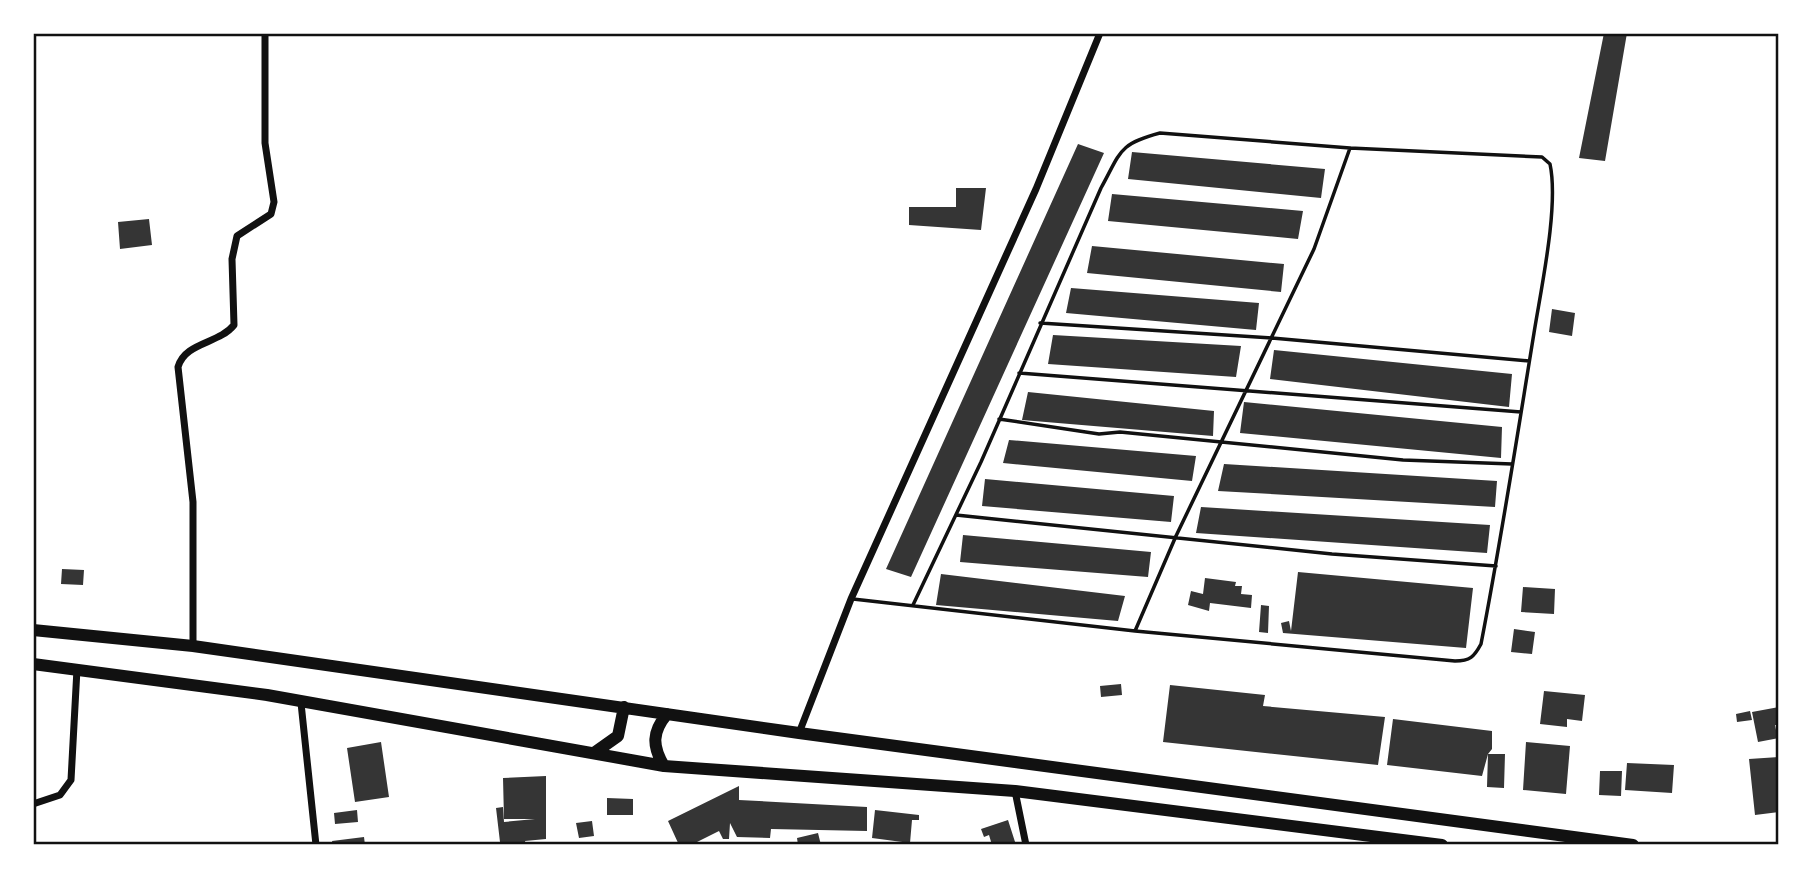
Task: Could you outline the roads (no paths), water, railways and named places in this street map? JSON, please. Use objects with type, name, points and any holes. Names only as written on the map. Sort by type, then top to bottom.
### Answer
[{"type":"highway","points":[[33,630],[193,646],[799,733],[1633,845]]},
{"type":"highway","points":[[33,664],[462,728],[664,765],[1015,791],[1443,845]]},
{"type":"highway","points":[[594,754],[618,736],[624,707]]},
{"type":"highway","points":[[664,765],[657,754],[655,733],[667,714]]},
{"type":"street","points":[[193,646],[193,502],[178,368],[188,352],[226,333],[234,325],[232,260],[237,236],[271,214],[274,202],[265,144],[265,33]]},
{"type":"street","points":[[799,733],[851,598],[1036,189],[1100,33]]},
{"type":"street","points":[[33,804],[60,795],[68,789],[71,780],[77,669]]},
{"type":"street","points":[[301,703],[316,845]]},
{"type":"street","points":[[1015,791],[1026,845]]},
{"type":"lane","points":[[851,598],[1135,631],[1467,661],[1474,656],[1481,644],[1496,566],[1530,360],[1553,181],[1550,163],[1542,157],[1350,148],[1160,133],[1135,139],[1124,146],[1101,188],[914,605]]},
{"type":"lane","points":[[1135,631],[1244,390],[1314,249],[1350,148]]},
{"type":"lane","points":[[1040,323],[1272,338],[1530,360]]},
{"type":"lane","points":[[1018,373],[1521,412]]},
{"type":"lane","points":[[999,419],[1099,433],[1120,432],[1220,444],[1393,457],[1403,460],[1513,464]]},
{"type":"lane","points":[[956,515],[1332,554],[1496,566]]}]
